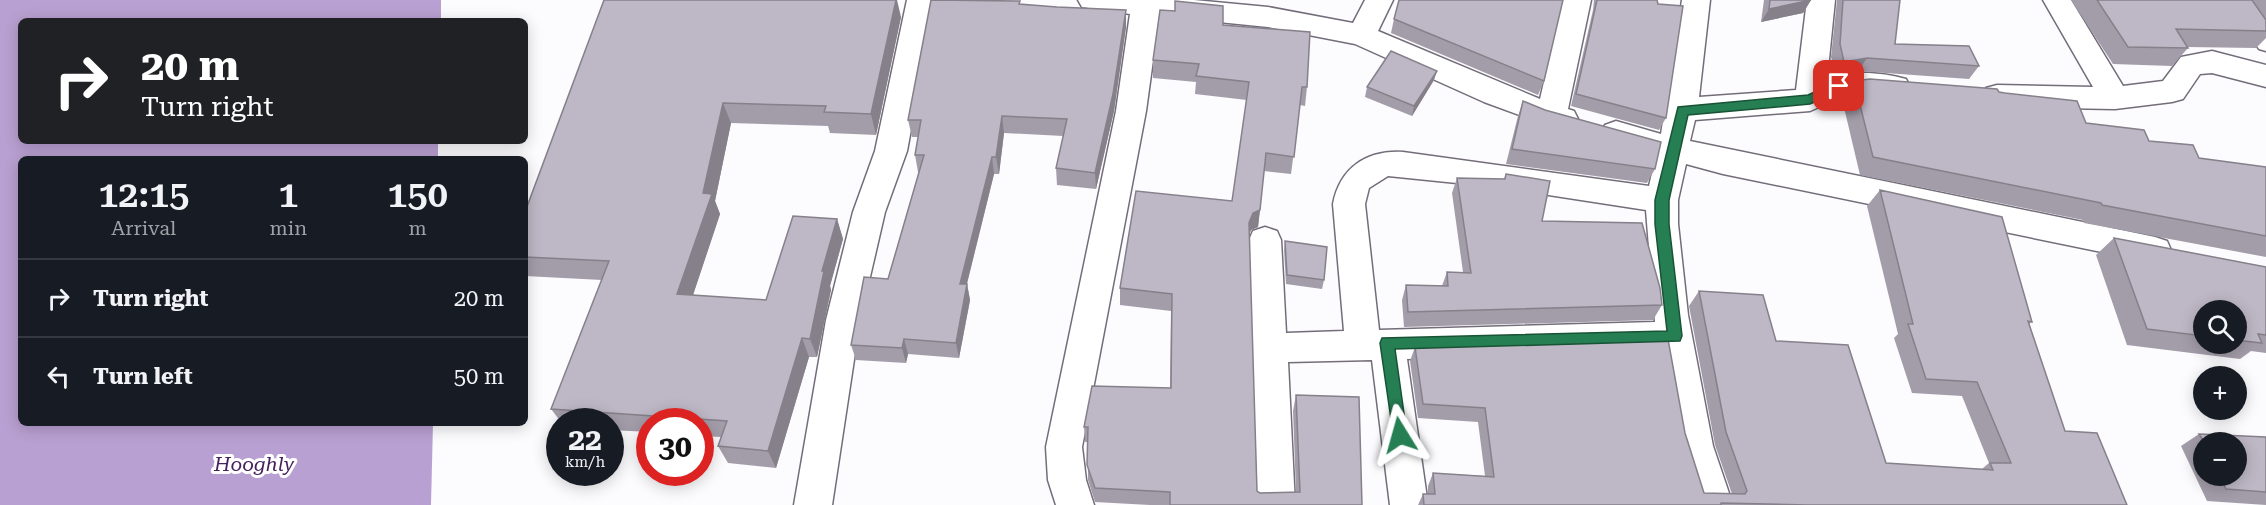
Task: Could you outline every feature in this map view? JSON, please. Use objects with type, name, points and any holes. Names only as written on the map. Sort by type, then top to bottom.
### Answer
[{"type":"street","points":[[813,505],[843,320],[869,212],[891,151],[921,0]]},
{"type":"street","points":[[1092,0],[1112,0],[1268,17],[1361,36],[1551,116],[1747,167],[2084,238],[2179,255]]},
{"type":"street","points":[[1361,36],[1379,0]]},
{"type":"street","points":[[1551,116],[1577,0]]},
{"type":"street","points":[[1696,0],[1682,110],[1662,200],[1662,224],[1675,336],[1695,446],[1714,505]]},
{"type":"street","points":[[1810,100],[1821,0]]},
{"type":"street","points":[[2057,0],[2115,98]]},
{"type":"street","points":[[1075,505],[1067,480],[1064,447],[1131,111],[1146,4]]},
{"type":"street","points":[[1973,94],[2115,98],[2172,91],[2191,64],[2212,62],[2266,76]]},
{"type":"street","points":[[1682,110],[1810,100],[1839,86],[1858,84],[1927,90]]},
{"type":"street","points":[[1409,505],[1375,344],[1349,204],[1352,186],[1365,173],[1382,165],[1411,166],[1488,173],[1662,200]]},
{"type":"street","points":[[1265,240],[1276,505]]},
{"type":"street","points":[[1269,348],[1675,336]]},
{"type":"lane","points":[[2234,0],[2266,44]]},
{"type":"water","name":"Hooghly","points":[[0,0],[441,0],[441,18],[18,18],[18,144],[438,144],[438,156],[18,156],[18,426],[433,426],[431,505],[0,505]]},
{"type":"building","points":[[604,0],[896,0],[871,114],[824,112],[826,106],[723,103],[703,193],[712,194],[677,294],[766,300],[793,216],[837,219],[822,271],[824,271],[810,339],[802,338],[768,451],[718,446],[727,421],[714,420],[714,408],[636,408],[636,415],[624,414],[624,408],[551,408],[609,261],[528,257],[528,204]]},
{"type":"building","points":[[931,0],[1020,1],[1019,4],[1126,10],[1113,94],[1095,173],[1056,168],[1067,119],[1002,116],[996,157],[992,157],[960,284],[967,284],[956,343],[904,339],[902,348],[851,345],[864,277],[888,279],[924,155],[915,155],[921,120],[908,120]]},
{"type":"building","points":[[1399,0],[1563,0],[1544,81],[1394,19]]},
{"type":"building","points":[[1597,0],[1657,0],[1658,4],[1683,6],[1666,118],[1576,94]]},
{"type":"building","points":[[1770,0],[1811,0],[1769,9]]},
{"type":"building","points":[[1843,0],[1900,0],[1895,44],[1969,46],[1979,66],[1867,58],[1844,62],[1840,44]]},
{"type":"building","points":[[2097,0],[2252,0],[2266,20],[2266,31],[2176,29],[2188,48],[2128,47]]},
{"type":"building","points":[[1175,1],[1223,6],[1223,25],[1310,32],[1307,87],[1302,87],[1294,157],[1266,153],[1260,210],[1253,213],[1249,223],[1257,491],[1260,493],[1300,492],[1296,395],[1359,397],[1362,505],[1170,505],[1170,492],[1095,488],[1087,465],[1088,427],[1084,427],[1092,386],[1171,388],[1172,294],[1120,288],[1136,191],[1232,201],[1249,82],[1196,76],[1199,64],[1153,60],[1160,10],[1175,11]]},
{"type":"building","points":[[1391,51],[1437,71],[1414,106],[1367,87]]},
{"type":"building","points":[[1870,79],[1997,89],[2005,93],[2077,101],[2086,123],[2144,130],[2149,141],[2193,145],[2199,158],[2266,167],[2266,236],[2102,205],[1873,157],[1854,81]]},
{"type":"building","points":[[1523,101],[1545,110],[1661,142],[1655,169],[1512,149]]},
{"type":"building","points":[[1506,174],[1550,181],[1542,221],[1642,223],[1660,288],[1662,305],[1408,312],[1406,285],[1448,286],[1447,272],[1471,273],[1457,178],[1505,179]]},
{"type":"building","points":[[1880,190],[2002,217],[2032,322],[2028,321],[2065,431],[2097,433],[2127,505],[1721,503],[1721,505],[1424,505],[1423,494],[1435,494],[1433,473],[1494,477],[1485,408],[1423,404],[1415,347],[1668,339],[1685,433],[1704,493],[1745,494],[1747,491],[1726,432],[1699,291],[1763,295],[1776,341],[1848,345],[1886,463],[1993,470],[1990,463],[2011,463],[1977,382],[1926,379],[1908,324],[1913,324]]},
{"type":"building","points":[[2114,238],[2266,267],[2266,335],[2258,334],[2262,343],[2247,341],[2247,300],[2193,300],[2193,335],[2147,329]]},
{"type":"building","points":[[1285,241],[1327,247],[1324,280],[1287,275]]},
{"type":"building","points":[[2247,436],[2266,437],[2266,492],[2226,489],[2224,486],[2247,486]]},
{"type":"route","points":[[1400,435],[1387,343],[1675,336],[1662,224],[1662,200],[1682,110],[1810,100],[1839,86]]}]
